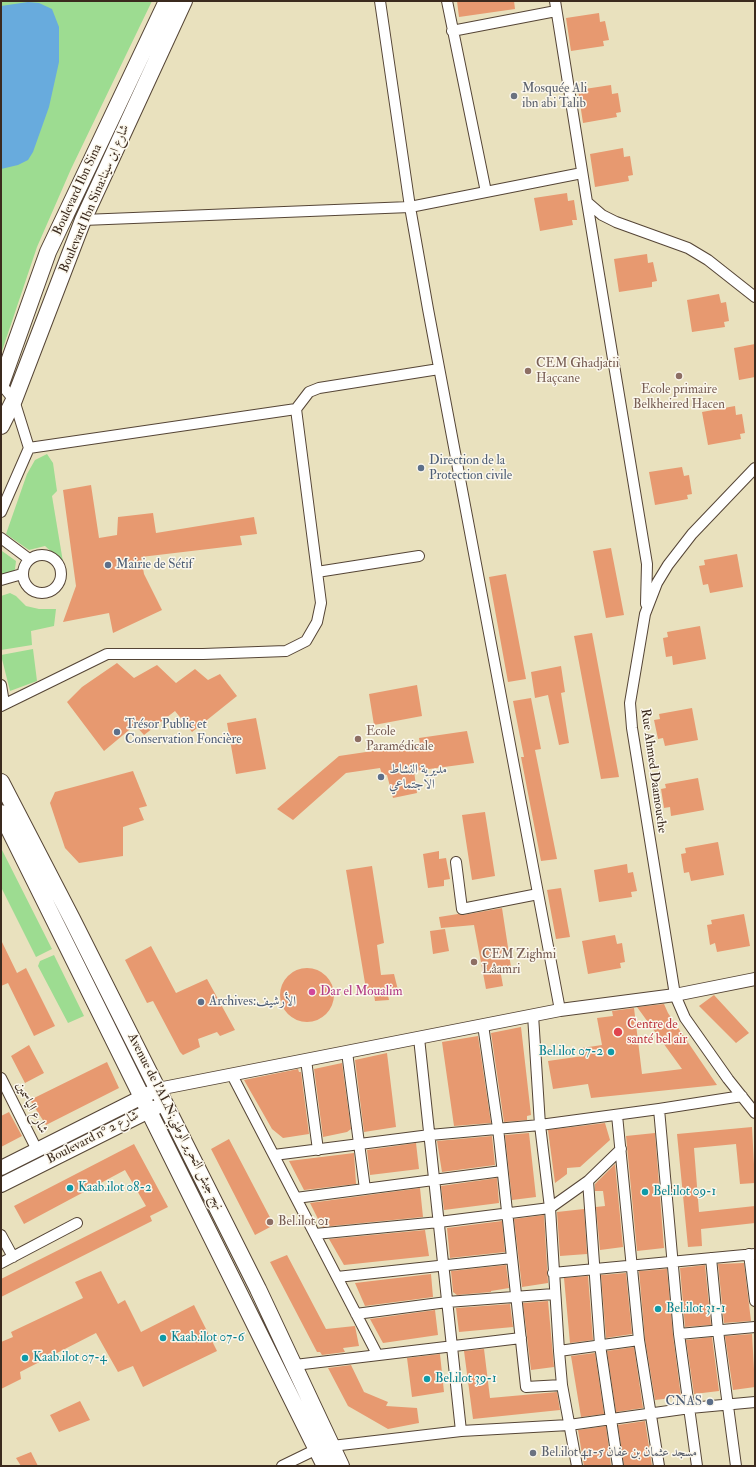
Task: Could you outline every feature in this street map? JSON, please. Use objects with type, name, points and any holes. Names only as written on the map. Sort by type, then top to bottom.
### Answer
[{"type":"main road","name":"Boulevard Ibn Sina","points":[[1,384],[48,252],[167,1]]},
{"type":"main road","name":"Boulevard Ibn Sina:شارع ابن سينا","points":[[14,400],[83,220],[184,1]]},
{"type":"main road","points":[[1,419],[14,400]]},
{"type":"main road","points":[[1,426],[14,400]]},
{"type":"main road","name":"Avenue de l'ALN;نهج جيش التحرير الوطني","points":[[1,782],[161,1096],[295,1365],[324,1447]]},
{"type":"main road","name":"Avenue de l'ALN;نهج جيش التحرير الوطني","points":[[1,813],[145,1104],[324,1447],[341,1466]]},
{"type":"main road","name":"Boulevard n° شارع 2","points":[[1,1185],[161,1096]]},
{"type":"main road","name":"Boulevard n° شارع 2","points":[[1,1168],[37,1150],[145,1104]]},
{"type":"main road","points":[[324,1447],[325,1466]]},
{"type":"street","points":[[380,1],[410,207],[439,369],[560,1010]]},
{"type":"street","points":[[447,1],[486,192]]},
{"type":"street","points":[[452,30],[556,6],[582,173],[647,564],[645,614]]},
{"type":"street","points":[[83,220],[410,207],[582,173]]},
{"type":"street","points":[[587,202],[602,215],[616,222],[688,248],[708,260],[755,297]]},
{"type":"street","points":[[29,448],[296,409],[309,392],[319,388],[439,369]]},
{"type":"street","points":[[1,384],[14,400],[29,448],[1,512]]},
{"type":"street","points":[[1,685],[3,704],[107,654],[203,654],[286,651],[306,641],[317,622],[321,603],[296,409]]},
{"type":"street","name":"Rue Ahmed Daamouche","points":[[755,468],[692,534],[668,565],[657,583],[645,614],[630,703],[632,728],[675,995],[685,1018],[755,1113]]},
{"type":"street","points":[[1,538],[28,559]]},
{"type":"street","points":[[41,554],[53,558],[61,569],[60,582],[51,591],[38,593],[26,586],[22,574],[28,559],[41,554]]},
{"type":"street","points":[[317,572],[419,556]]},
{"type":"street","points":[[1,580],[22,574]]},
{"type":"street","points":[[456,862],[462,909],[538,894]]},
{"type":"street","points":[[377,1354],[232,1075],[560,1010],[675,995],[755,979]]},
{"type":"street","points":[[533,1015],[540,1125],[550,1208],[554,1294],[562,1385],[577,1466]]},
{"type":"street","points":[[484,1025],[498,1128],[526,1387],[562,1385]]},
{"type":"street","points":[[419,1038],[461,1431]]},
{"type":"street","points":[[346,1052],[365,1189]]},
{"type":"street","points":[[306,1060],[318,1150]]},
{"type":"street","name":"Boulevard n° شارع 2","points":[[161,1096],[179,1084],[232,1075]]},
{"type":"street","name":"شارع الياسمين","points":[[1,1078],[37,1150]]},
{"type":"street","points":[[274,1155],[498,1128],[540,1125],[742,1096]]},
{"type":"street","points":[[659,1109],[678,1334],[690,1408],[697,1466]]},
{"type":"street","points":[[617,1115],[639,1340],[659,1466]]},
{"type":"street","points":[[315,1234],[507,1215],[550,1208],[588,1181],[621,1149]]},
{"type":"street","points":[[296,1198],[502,1171]]},
{"type":"street","points":[[588,1181],[600,1345],[618,1466]]},
{"type":"street","points":[[1,1263],[77,1223]]},
{"type":"street","points":[[1,1235],[12,1257]]},
{"type":"street","points":[[553,1273],[672,1260],[752,1254],[755,1301]]},
{"type":"street","points":[[337,1277],[512,1258]]},
{"type":"street","points":[[710,1258],[736,1466]]},
{"type":"street","points":[[356,1314],[447,1302],[517,1298],[554,1294]]},
{"type":"street","points":[[678,1334],[755,1327]]},
{"type":"street","points":[[295,1365],[521,1338]]},
{"type":"street","points":[[559,1351],[639,1340]]},
{"type":"street","points":[[282,1466],[324,1447],[461,1431],[569,1425],[690,1408],[755,1402]]},
{"type":"green space","points":[[1,1],[152,1],[71,169],[37,247],[1,354]]},
{"type":"green space","points":[[47,454],[53,463],[57,491],[52,496],[63,562],[45,546],[29,550],[6,534],[27,474],[35,460]]},
{"type":"green space","points":[[2,551],[16,561],[15,569],[12,574],[1,578]]},
{"type":"green space","points":[[10,593],[16,596],[26,606],[39,609],[56,609],[54,626],[31,631],[32,645],[1,650],[1,596]]},
{"type":"green space","points":[[33,649],[37,681],[10,691],[1,655]]},
{"type":"green space","points":[[1,848],[52,949],[36,957],[1,887]]},
{"type":"green space","points":[[54,955],[84,1016],[68,1023],[38,966],[40,961]]},
{"type":"water","points":[[28,2],[39,3],[52,9],[59,27],[59,62],[49,107],[33,152],[28,160],[18,165],[1,169],[1,6]]},
{"type":"building","points":[[457,1],[514,1],[515,9],[459,17]]},
{"type":"building","points":[[599,13],[600,22],[605,21],[609,40],[603,41],[604,46],[571,51],[566,18]]},
{"type":"building","points":[[611,85],[612,94],[618,93],[621,112],[616,113],[617,117],[583,123],[578,90]]},
{"type":"building","points":[[623,148],[624,157],[630,156],[633,175],[628,176],[629,181],[595,187],[590,154]]},
{"type":"building","points":[[567,193],[568,201],[574,200],[577,220],[572,220],[573,225],[540,231],[534,198]]},
{"type":"building","points":[[647,254],[648,263],[653,262],[657,281],[652,282],[652,287],[619,292],[614,259]]},
{"type":"building","points":[[719,294],[721,303],[726,302],[729,321],[724,322],[725,327],[692,332],[687,300]]},
{"type":"building","points":[[755,344],[755,377],[739,380],[734,348]]},
{"type":"building","points":[[735,406],[736,415],[742,414],[745,433],[740,434],[741,439],[708,445],[702,412]]},
{"type":"building","points":[[682,467],[684,476],[689,475],[692,494],[687,495],[688,499],[655,505],[649,472]]},
{"type":"building","name":"Mairie de Sétif","points":[[91,485],[99,538],[117,535],[118,517],[153,513],[156,533],[254,517],[257,534],[240,536],[242,545],[141,557],[144,574],[162,610],[113,633],[109,613],[63,622],[76,586],[63,490]]},
{"type":"building","points":[[611,548],[624,615],[606,618],[593,551]]},
{"type":"building","points":[[737,554],[743,587],[710,593],[708,584],[703,585],[699,566],[705,565],[704,560]]},
{"type":"building","points":[[506,574],[526,679],[508,682],[489,577]]},
{"type":"building","points":[[700,626],[706,659],[673,665],[672,656],[666,657],[663,638],[668,637],[667,632]]},
{"type":"building","points":[[592,633],[619,777],[601,779],[574,636]]},
{"type":"building","points":[[117,663],[134,678],[157,665],[176,683],[195,669],[208,680],[220,674],[237,696],[192,732],[175,711],[144,735],[135,725],[104,751],[67,702],[82,687]]},
{"type":"building","points":[[561,666],[565,692],[561,693],[569,743],[559,745],[548,695],[535,698],[531,672]]},
{"type":"building","points":[[417,685],[422,716],[374,725],[369,694]]},
{"type":"building","points":[[531,698],[541,749],[535,750],[557,859],[541,861],[521,757],[524,757],[513,701]]},
{"type":"building","points":[[692,708],[698,740],[665,746],[663,738],[658,739],[654,720],[660,719],[659,714]]},
{"type":"building","points":[[256,718],[266,769],[236,774],[227,723]]},
{"type":"building","points":[[467,731],[474,763],[414,771],[417,793],[393,798],[387,775],[382,774],[380,768],[346,773],[293,820],[277,809],[339,756],[420,744],[419,738]]},
{"type":"building","points":[[133,771],[147,806],[139,808],[144,820],[123,827],[123,856],[79,863],[65,848],[50,803],[55,792]]},
{"type":"building","points":[[698,778],[704,810],[671,816],[670,807],[664,808],[661,789],[666,788],[665,784]]},
{"type":"building","points":[[485,812],[495,876],[472,880],[462,815]]},
{"type":"building","points":[[718,842],[724,875],[691,881],[689,872],[684,873],[681,854],[686,853],[685,848]]},
{"type":"building","points":[[439,851],[439,859],[446,858],[450,879],[444,880],[444,886],[428,888],[423,854]]},
{"type":"building","points":[[627,864],[628,873],[633,872],[637,891],[631,892],[632,897],[599,902],[594,870]]},
{"type":"building","points":[[372,866],[384,943],[377,945],[381,975],[394,974],[398,990],[387,991],[389,1000],[375,1001],[374,994],[367,995],[346,870]]},
{"type":"building","points":[[561,888],[570,937],[556,939],[547,890]]},
{"type":"building","points":[[502,908],[511,967],[500,969],[503,986],[486,989],[474,925],[441,928],[439,917],[458,914],[463,915]]},
{"type":"building","points":[[744,914],[750,946],[717,952],[715,943],[710,945],[707,925],[712,924],[711,920]]},
{"type":"building","points":[[445,929],[449,951],[433,954],[430,931]]},
{"type":"building","points":[[615,935],[617,944],[622,943],[625,962],[620,963],[621,968],[588,974],[582,941]]},
{"type":"building","points":[[1,940],[17,973],[26,968],[55,1026],[34,1036],[8,983],[1,986]]},
{"type":"building","name":"Archives:الأرشيف","points":[[151,946],[176,993],[207,979],[235,1030],[220,1036],[217,1032],[198,1039],[200,1047],[183,1055],[180,1052],[153,1001],[147,1003],[125,960]]},
{"type":"building","points":[[307,968],[317,970],[326,976],[332,985],[334,995],[332,1005],[326,1014],[317,1020],[307,1022],[297,1020],[288,1014],[282,1005],[280,995],[282,985],[288,976],[297,970]]},
{"type":"building","points":[[714,995],[749,1033],[736,1043],[699,1006]]},
{"type":"building","name":"Bel.ilot 07-2","points":[[664,1004],[668,1013],[717,1085],[591,1098],[588,1084],[553,1089],[548,1061],[583,1056],[582,1048],[602,1045],[597,1018],[613,1016],[612,1011],[634,1008],[642,1074],[682,1069],[637,1007]]},
{"type":"building","points":[[521,1027],[531,1115],[527,1116],[527,1120],[504,1122],[491,1033]]},
{"type":"building","points":[[478,1036],[491,1123],[454,1126],[442,1042]]},
{"type":"building","points":[[29,1045],[44,1073],[25,1083],[11,1056]]},
{"type":"building","points":[[387,1053],[396,1127],[364,1132],[355,1060]]},
{"type":"building","points":[[107,1062],[119,1088],[46,1125],[30,1100]]},
{"type":"building","points":[[342,1063],[351,1129],[347,1132],[323,1137],[314,1069]]},
{"type":"building","points":[[298,1069],[299,1072],[301,1072],[309,1134],[283,1138],[272,1129],[244,1080]]},
{"type":"building","points":[[9,1112],[22,1136],[1,1147],[1,1116]]},
{"type":"building","points":[[605,1123],[610,1140],[580,1167],[567,1168],[567,1174],[555,1183],[548,1130]]},
{"type":"building","points":[[752,1127],[755,1183],[740,1184],[736,1144],[694,1148],[699,1212],[755,1206],[755,1223],[701,1229],[702,1246],[688,1247],[677,1134]]},
{"type":"building","points":[[529,1133],[536,1197],[512,1200],[505,1135]]},
{"type":"building","name":"Bel.ilot 09-1","points":[[655,1133],[664,1248],[637,1251],[626,1136]]},
{"type":"building","points":[[492,1136],[495,1165],[442,1172],[437,1141]]},
{"type":"building","points":[[229,1139],[274,1225],[255,1235],[211,1149]]},
{"type":"building","points":[[416,1143],[419,1169],[370,1175],[367,1150]]},
{"type":"building","points":[[134,1144],[168,1207],[150,1216],[152,1221],[1,1297],[1,1279],[146,1206],[125,1170],[24,1224],[14,1206]]},
{"type":"building","points":[[354,1153],[356,1184],[304,1190],[289,1161]]},
{"type":"building","points":[[615,1164],[623,1247],[600,1250],[596,1207],[605,1206],[603,1191],[595,1191],[595,1184]]},
{"type":"building","points":[[497,1178],[499,1203],[444,1210],[441,1186]]},
{"type":"building","points":[[420,1188],[423,1217],[322,1227],[310,1203]]},
{"type":"building","points":[[584,1209],[587,1254],[560,1256],[557,1212]]},
{"type":"building","points":[[544,1215],[548,1283],[522,1287],[514,1219]]},
{"type":"building","points":[[502,1221],[505,1252],[450,1258],[447,1228]]},
{"type":"building","points":[[425,1230],[429,1256],[344,1265],[329,1239]]},
{"type":"building","points":[[287,1255],[326,1329],[355,1326],[359,1346],[343,1348],[345,1352],[322,1355],[320,1352],[317,1352],[270,1262]]},
{"type":"building","points":[[744,1263],[751,1321],[724,1323],[718,1264]]},
{"type":"building","points":[[506,1265],[509,1288],[491,1292],[457,1295],[453,1292],[451,1271]]},
{"type":"building","points":[[705,1265],[711,1325],[685,1327],[680,1268]]},
{"type":"building","name":"Bel.ilot 31-1","points":[[667,1269],[673,1335],[681,1397],[655,1400],[645,1339],[639,1271]]},
{"type":"building","points":[[101,1271],[118,1304],[125,1300],[141,1332],[194,1305],[217,1351],[143,1387],[133,1366],[118,1372],[96,1333],[20,1372],[21,1379],[1,1389],[1,1342],[13,1337],[11,1332],[83,1298],[75,1282]]},
{"type":"building","points":[[626,1273],[632,1334],[606,1338],[601,1275]]},
{"type":"building","points":[[431,1274],[433,1297],[365,1306],[355,1283]]},
{"type":"building","points":[[588,1276],[593,1340],[570,1343],[564,1278]]},
{"type":"building","points":[[548,1301],[554,1367],[531,1370],[523,1303]]},
{"type":"building","points":[[510,1304],[513,1327],[459,1332],[456,1308]]},
{"type":"building","points":[[435,1310],[438,1335],[383,1343],[370,1319]]},
{"type":"building","points":[[752,1334],[755,1387],[733,1390],[725,1336]]},
{"type":"building","points":[[712,1337],[719,1391],[694,1394],[686,1340]]},
{"type":"building","points":[[634,1347],[643,1408],[616,1412],[607,1351]]},
{"type":"building","points":[[484,1349],[490,1398],[557,1392],[560,1410],[473,1419],[464,1351]]},
{"type":"building","points":[[595,1353],[604,1414],[581,1417],[571,1356]]},
{"type":"building","points":[[440,1354],[444,1392],[412,1397],[407,1358]]},
{"type":"building","points":[[351,1365],[364,1392],[388,1402],[386,1406],[417,1408],[419,1423],[388,1429],[348,1406],[328,1368]]},
{"type":"building","points":[[80,1401],[90,1420],[59,1432],[50,1415]]},
{"type":"building","points":[[645,1421],[652,1466],[624,1466],[618,1425]]},
{"type":"building","points":[[606,1426],[611,1466],[584,1466],[578,1430]]},
{"type":"building","points":[[31,1452],[38,1466],[21,1466],[16,1458]]},
{"type":"place","name":"Mosquée Ali ibn abi Talib","points":[[514,96]]},
{"type":"place","name":"CEM Ghadjatii Haçcane","points":[[528,371]]},
{"type":"place","name":"Ecole primaire Belkheired Hacen","points":[[679,376]]},
{"type":"place","name":"Direction de la Protection civile","points":[[421,468]]},
{"type":"place","name":"Mairie de Sétif","points":[[108,565]]},
{"type":"place","name":"Trésor Public et Conservation Foncière","points":[[117,732]]},
{"type":"place","name":"Ecole Paramédicale","points":[[358,739]]},
{"type":"place","name":"مديرية النشاط الاجتماعي","points":[[381,777]]},
{"type":"place","name":"CEM Zighmi Lâamri","points":[[474,962]]},
{"type":"place","name":"Dar el Moualim","points":[[312,992]]},
{"type":"place","name":"Archives:الأرشيف","points":[[201,1002]]},
{"type":"place","name":"Centre de santé bel air","points":[[618,1032]]},
{"type":"place","name":"Bel.ilot 07-2","points":[[611,1052]]},
{"type":"place","name":"Kaab.ilot 08-2","points":[[70,1188]]},
{"type":"place","name":"Bel.ilot 09-1","points":[[645,1192]]},
{"type":"place","name":"Bel.ilot 01","points":[[270,1222]]},
{"type":"place","name":"Bel.ilot 31-1","points":[[658,1309]]},
{"type":"place","name":"Kaab.ilot 07-6","points":[[163,1338]]},
{"type":"place","name":"Kaab.ilot 07-4","points":[[25,1358]]},
{"type":"place","name":"Bel.ilot 39-1","points":[[427,1379]]},
{"type":"place","name":"CNAS","points":[[710,1402]]},
{"type":"place","name":"Bel.ilot 41-5 مسجد عثمان بن عفان","points":[[533,1453]]}]
